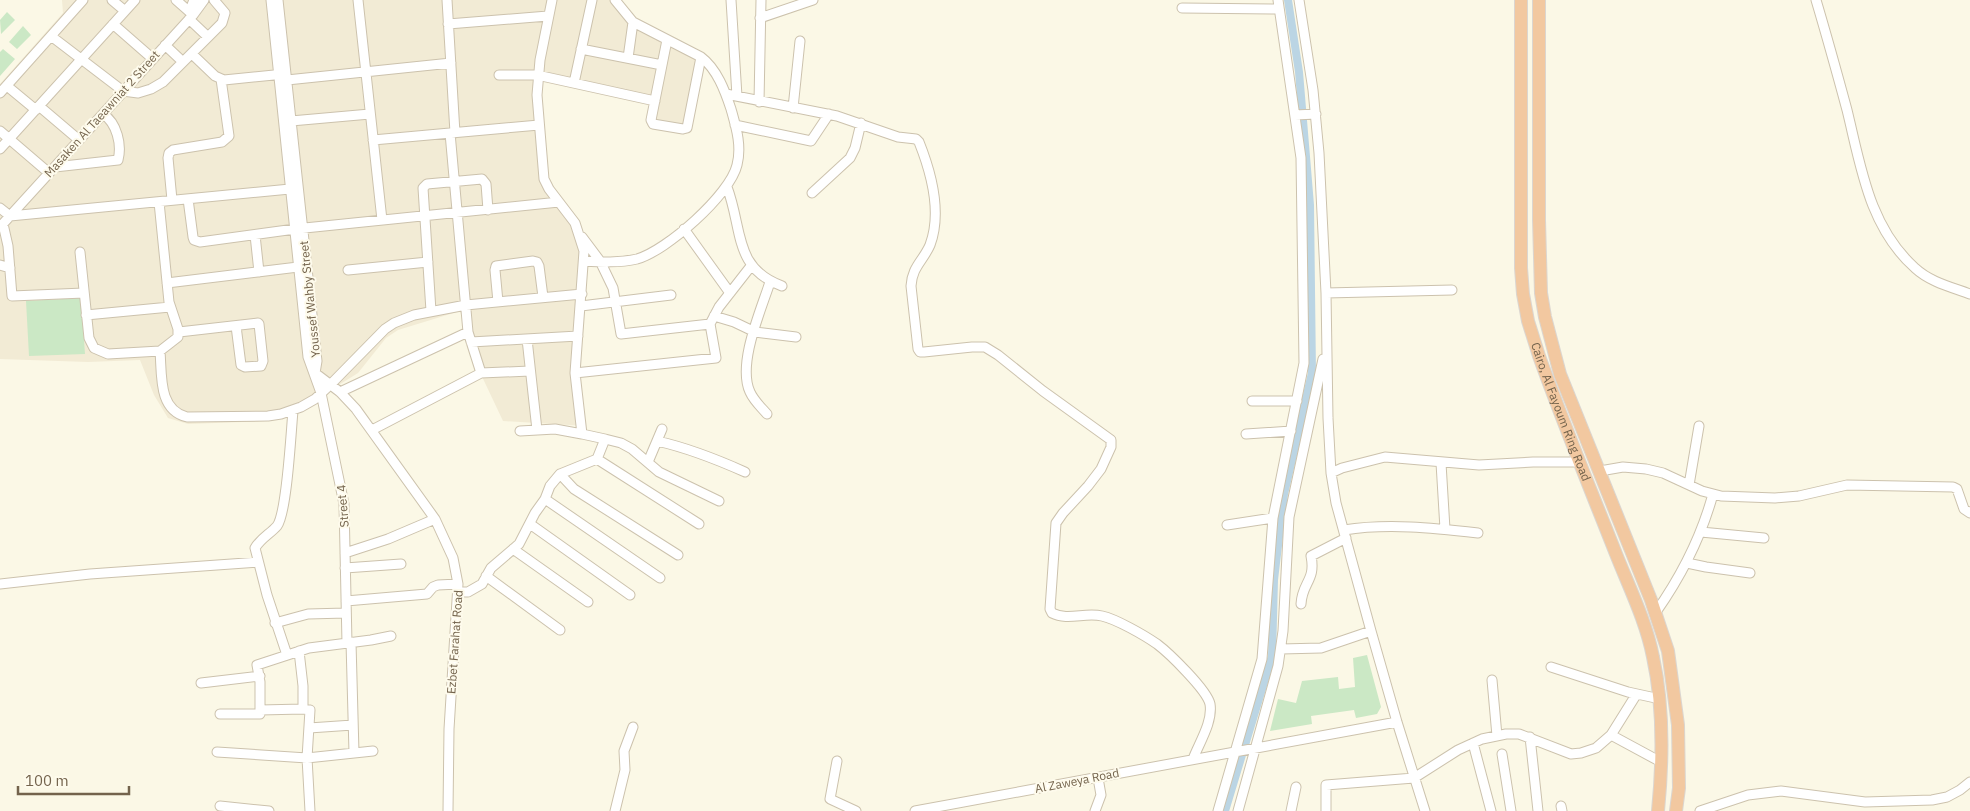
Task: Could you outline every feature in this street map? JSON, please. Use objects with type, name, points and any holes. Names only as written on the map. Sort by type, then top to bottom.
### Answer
[{"type":"highway","name":"Cairo, Al Fayoum Ring Road","points":[[1522,0],[1520,221],[1523,294],[1538,356],[1608,532],[1647,634],[1653,655],[1660,699],[1661,762],[1658,811]]},
{"type":"highway","name":"Cairo, Al Fayoum Ring Road","points":[[1539,0],[1539,220],[1541,293],[1549,336],[1560,374],[1656,612],[1668,651],[1676,698],[1679,744],[1676,811]]},
{"type":"highway","points":[[1589,485],[1601,476]]},
{"type":"highway","points":[[1608,532],[1622,527]]},
{"type":"street","points":[[0,94],[83,0]]},
{"type":"street","points":[[112,0],[125,11]]},
{"type":"street","points":[[0,149],[135,0]]},
{"type":"street","points":[[176,0],[192,16],[208,37]]},
{"type":"street","points":[[192,16],[194,0]]},
{"type":"street","name":"Masaken Al Taeawniat 2 Street","points":[[2,226],[192,16],[204,0]]},
{"type":"street","points":[[51,36],[123,91],[138,93],[155,88],[163,82],[222,23],[225,13],[214,0]]},
{"type":"street","name":"Youssef Wahby Street","points":[[271,0],[291,121],[299,229],[317,361],[315,373]]},
{"type":"street","name":"Youssef Wahby Street","points":[[278,0],[290,189],[299,229],[298,267],[309,362],[315,373]]},
{"type":"street","points":[[358,0],[382,220]]},
{"type":"street","points":[[447,0],[451,63],[454,182],[468,332],[482,373]]},
{"type":"street","points":[[552,0],[537,75],[544,179],[549,189],[571,216],[579,232],[600,262],[613,288],[622,334],[712,320],[734,322],[755,332],[796,336]]},
{"type":"street","points":[[574,83],[592,0]]},
{"type":"street","points":[[584,260],[621,262],[647,255],[666,244],[727,187],[737,166],[738,138],[735,125],[726,94],[710,64],[701,57],[633,22],[615,0]]},
{"type":"street","points":[[731,0],[737,96]]},
{"type":"street","points":[[759,102],[761,0]]},
{"type":"street","points":[[760,18],[813,0]]},
{"type":"street","points":[[1299,0],[1305,114],[1326,293],[1331,473],[1336,503],[1371,632],[1425,811]]},
{"type":"street","points":[[1816,0],[1842,90],[1867,193],[1875,213],[1896,246],[1915,268],[1927,277],[1970,294]]},
{"type":"street","points":[[1182,8],[1279,5],[1305,114],[1302,176],[1304,350],[1297,401],[1273,518],[1264,648],[1258,679],[1238,750],[1218,811]]},
{"type":"street","points":[[448,24],[548,16]]},
{"type":"street","points":[[628,58],[633,22]]},
{"type":"street","points":[[113,24],[152,58]]},
{"type":"street","points":[[667,40],[651,120],[653,124],[686,129],[701,57]]},
{"type":"street","points":[[793,108],[800,41]]},
{"type":"street","points":[[165,45],[184,62]]},
{"type":"street","points":[[582,49],[662,65]]},
{"type":"street","points":[[172,200],[169,153],[174,150],[222,142],[229,136],[220,79],[192,54]]},
{"type":"street","points":[[220,79],[366,72],[451,63]]},
{"type":"street","points":[[499,75],[537,75],[655,101]]},
{"type":"street","points":[[7,86],[79,140]]},
{"type":"street","points":[[726,94],[759,102],[829,114],[861,123],[898,137],[916,139],[920,144],[929,171],[934,207],[934,230],[927,251],[913,272],[911,286],[918,350],[924,352],[972,346],[985,347],[1111,440],[1111,447],[1101,469],[1056,523],[1051,611],[1063,617],[1099,615],[1108,618],[1157,645],[1185,671],[1204,692],[1210,705],[1207,725],[1193,759]]},
{"type":"street","points":[[0,131],[52,170],[118,160],[115,128],[103,114]]},
{"type":"street","points":[[291,121],[370,114]]},
{"type":"street","points":[[735,125],[811,141],[829,114]]},
{"type":"street","points":[[812,193],[850,158],[855,148],[861,123]]},
{"type":"street","points":[[373,140],[539,125]]},
{"type":"street","points":[[431,311],[424,186],[484,180],[488,210]]},
{"type":"street","points":[[727,187],[745,255],[751,266],[770,282],[782,286]]},
{"type":"street","points":[[0,208],[10,216],[290,189]]},
{"type":"street","points":[[188,199],[193,237],[197,242],[299,229],[559,202]]},
{"type":"street","points":[[80,252],[86,315],[91,344],[99,352],[108,354],[160,351],[177,339],[179,332],[170,307],[159,202]]},
{"type":"street","points":[[2,226],[10,268],[12,296],[84,293]]},
{"type":"street","points":[[684,228],[730,292]]},
{"type":"street","points":[[579,232],[584,251],[584,260],[575,374],[582,434]]},
{"type":"street","points":[[255,235],[259,272]]},
{"type":"street","points":[[498,302],[496,266],[533,261],[537,262],[539,266],[543,297]]},
{"type":"street","points":[[348,270],[428,262]]},
{"type":"street","points":[[0,265],[10,268]]},
{"type":"street","points":[[575,374],[716,358],[712,320],[730,292],[751,266]]},
{"type":"street","points":[[168,283],[298,267]]},
{"type":"street","points":[[767,414],[754,400],[747,381],[748,360],[770,282]]},
{"type":"street","points":[[1326,293],[1452,290]]},
{"type":"street","points":[[160,351],[164,397],[167,405],[179,415],[187,417],[268,416],[293,410],[308,403],[330,385],[394,322],[431,311],[582,294]]},
{"type":"street","points":[[581,306],[671,295]]},
{"type":"street","points":[[86,315],[170,307]]},
{"type":"street","points":[[179,332],[236,326],[259,324],[263,361],[261,366],[244,367],[241,365],[236,326]]},
{"type":"street","points":[[340,392],[468,332]]},
{"type":"street","points":[[471,342],[578,336]]},
{"type":"street","points":[[526,338],[537,430]]},
{"type":"street","points":[[1238,811],[1275,681],[1281,648],[1289,517],[1327,344]]},
{"type":"street","points":[[372,430],[482,373],[530,371]]},
{"type":"street","name":"Ezbet Farahat Road","points":[[315,373],[340,392],[372,430],[435,519],[453,558],[458,588],[449,729],[448,811]]},
{"type":"street","name":"Street 4","points":[[315,373],[341,488],[345,521],[346,613],[354,753]]},
{"type":"street","points":[[1252,401],[1297,401]]},
{"type":"street","points":[[287,655],[275,623],[255,548],[259,541],[277,526],[283,511],[293,410]]},
{"type":"street","points":[[1689,486],[1700,426]]},
{"type":"street","points":[[648,462],[662,429]]},
{"type":"street","points":[[520,431],[555,430],[621,443],[632,449],[659,472],[719,501]]},
{"type":"street","points":[[1246,434],[1291,431]]},
{"type":"street","points":[[346,602],[427,594],[438,585],[458,588],[468,592],[475,589],[482,584],[491,568],[522,540],[535,513],[546,499],[550,486],[560,474],[597,458],[605,439]]},
{"type":"street","points":[[657,441],[683,446],[745,472]]},
{"type":"street","points":[[1331,473],[1342,468],[1385,457],[1441,463],[1488,465],[1533,462],[1580,462]]},
{"type":"street","points":[[597,458],[699,524]]},
{"type":"street","points":[[1441,463],[1445,529]]},
{"type":"street","points":[[1601,476],[1623,467],[1646,468],[1714,494],[1775,498],[1799,496],[1847,485],[1953,487],[1957,489],[1964,508],[1970,513]]},
{"type":"street","points":[[560,474],[574,489],[678,555]]},
{"type":"street","points":[[1656,612],[1687,562],[1701,532],[1714,494]]},
{"type":"street","points":[[546,499],[660,578]]},
{"type":"street","points":[[1227,525],[1273,518]]},
{"type":"street","points":[[345,553],[388,539],[435,519]]},
{"type":"street","points":[[530,524],[630,595]]},
{"type":"street","points":[[1301,604],[1302,594],[1313,569],[1311,556],[1345,534],[1384,526],[1445,529],[1478,533]]},
{"type":"street","points":[[1701,532],[1764,538]]},
{"type":"street","points":[[513,549],[588,602]]},
{"type":"street","points":[[0,584],[90,574],[258,562]]},
{"type":"street","points":[[1687,562],[1706,567],[1750,573]]},
{"type":"street","points":[[345,568],[401,564]]},
{"type":"street","points":[[486,576],[560,630]]},
{"type":"street","points":[[275,623],[308,614],[346,613]]},
{"type":"street","points":[[1281,648],[1321,648],[1371,632]]},
{"type":"street","points":[[220,714],[260,714],[260,676],[257,665],[319,646],[391,636]]},
{"type":"street","points":[[299,651],[304,709]]},
{"type":"street","points":[[1551,667],[1636,694],[1660,699]]},
{"type":"street","points":[[201,683],[260,676]]},
{"type":"street","points":[[1492,680],[1497,736]]},
{"type":"street","points":[[1326,811],[1326,785],[1414,778],[1458,750],[1473,743],[1497,736],[1519,734],[1530,736],[1575,754],[1596,748],[1611,735],[1636,694]]},
{"type":"street","points":[[260,710],[310,710],[308,758],[310,811]]},
{"type":"street","name":"Al Zaweya Road","points":[[915,811],[1397,722]]},
{"type":"street","points":[[309,728],[353,725]]},
{"type":"street","points":[[615,811],[625,770],[624,751],[633,727]]},
{"type":"street","points":[[1611,735],[1661,762]]},
{"type":"street","points":[[1530,736],[1538,811]]},
{"type":"street","points":[[1473,743],[1491,811]]},
{"type":"street","points":[[216,752],[308,758],[373,751]]},
{"type":"street","points":[[1502,754],[1511,811]]},
{"type":"street","points":[[837,761],[830,798],[856,811]]},
{"type":"street","points":[[1095,811],[1101,795],[1098,778]]},
{"type":"street","points":[[1700,811],[1748,796],[1781,791],[1865,802],[1932,800],[1947,797],[1970,782]]},
{"type":"street","points":[[1291,811],[1296,787]]},
{"type":"street","points":[[220,806],[269,811]]},
{"type":"shaded area","points":[[62,0],[618,0],[629,16],[703,57],[689,132],[649,125],[654,104],[539,78],[547,177],[586,246],[586,288],[579,376],[586,426],[503,421],[477,366],[460,311],[398,330],[386,338],[358,373],[294,413],[266,421],[188,424],[168,418],[154,395],[140,360],[88,362],[0,359],[0,84],[63,13]]},
{"type":"green space","points":[[7,12],[15,20],[1,34],[0,20]]},
{"type":"green space","points":[[23,26],[31,35],[17,49],[9,42]]},
{"type":"green space","points":[[3,49],[15,59],[0,76],[0,52]]},
{"type":"green space","points":[[81,298],[85,354],[29,356],[26,301]]},
{"type":"green space","points":[[1367,655],[1381,707],[1377,714],[1356,718],[1354,710],[1311,716],[1312,724],[1270,731],[1278,699],[1296,703],[1302,681],[1338,677],[1339,689],[1355,687],[1353,658]]},
{"type":"waterway","points":[[1225,811],[1272,656],[1274,580],[1284,494],[1312,373],[1310,205],[1299,72],[1288,0]]}]
